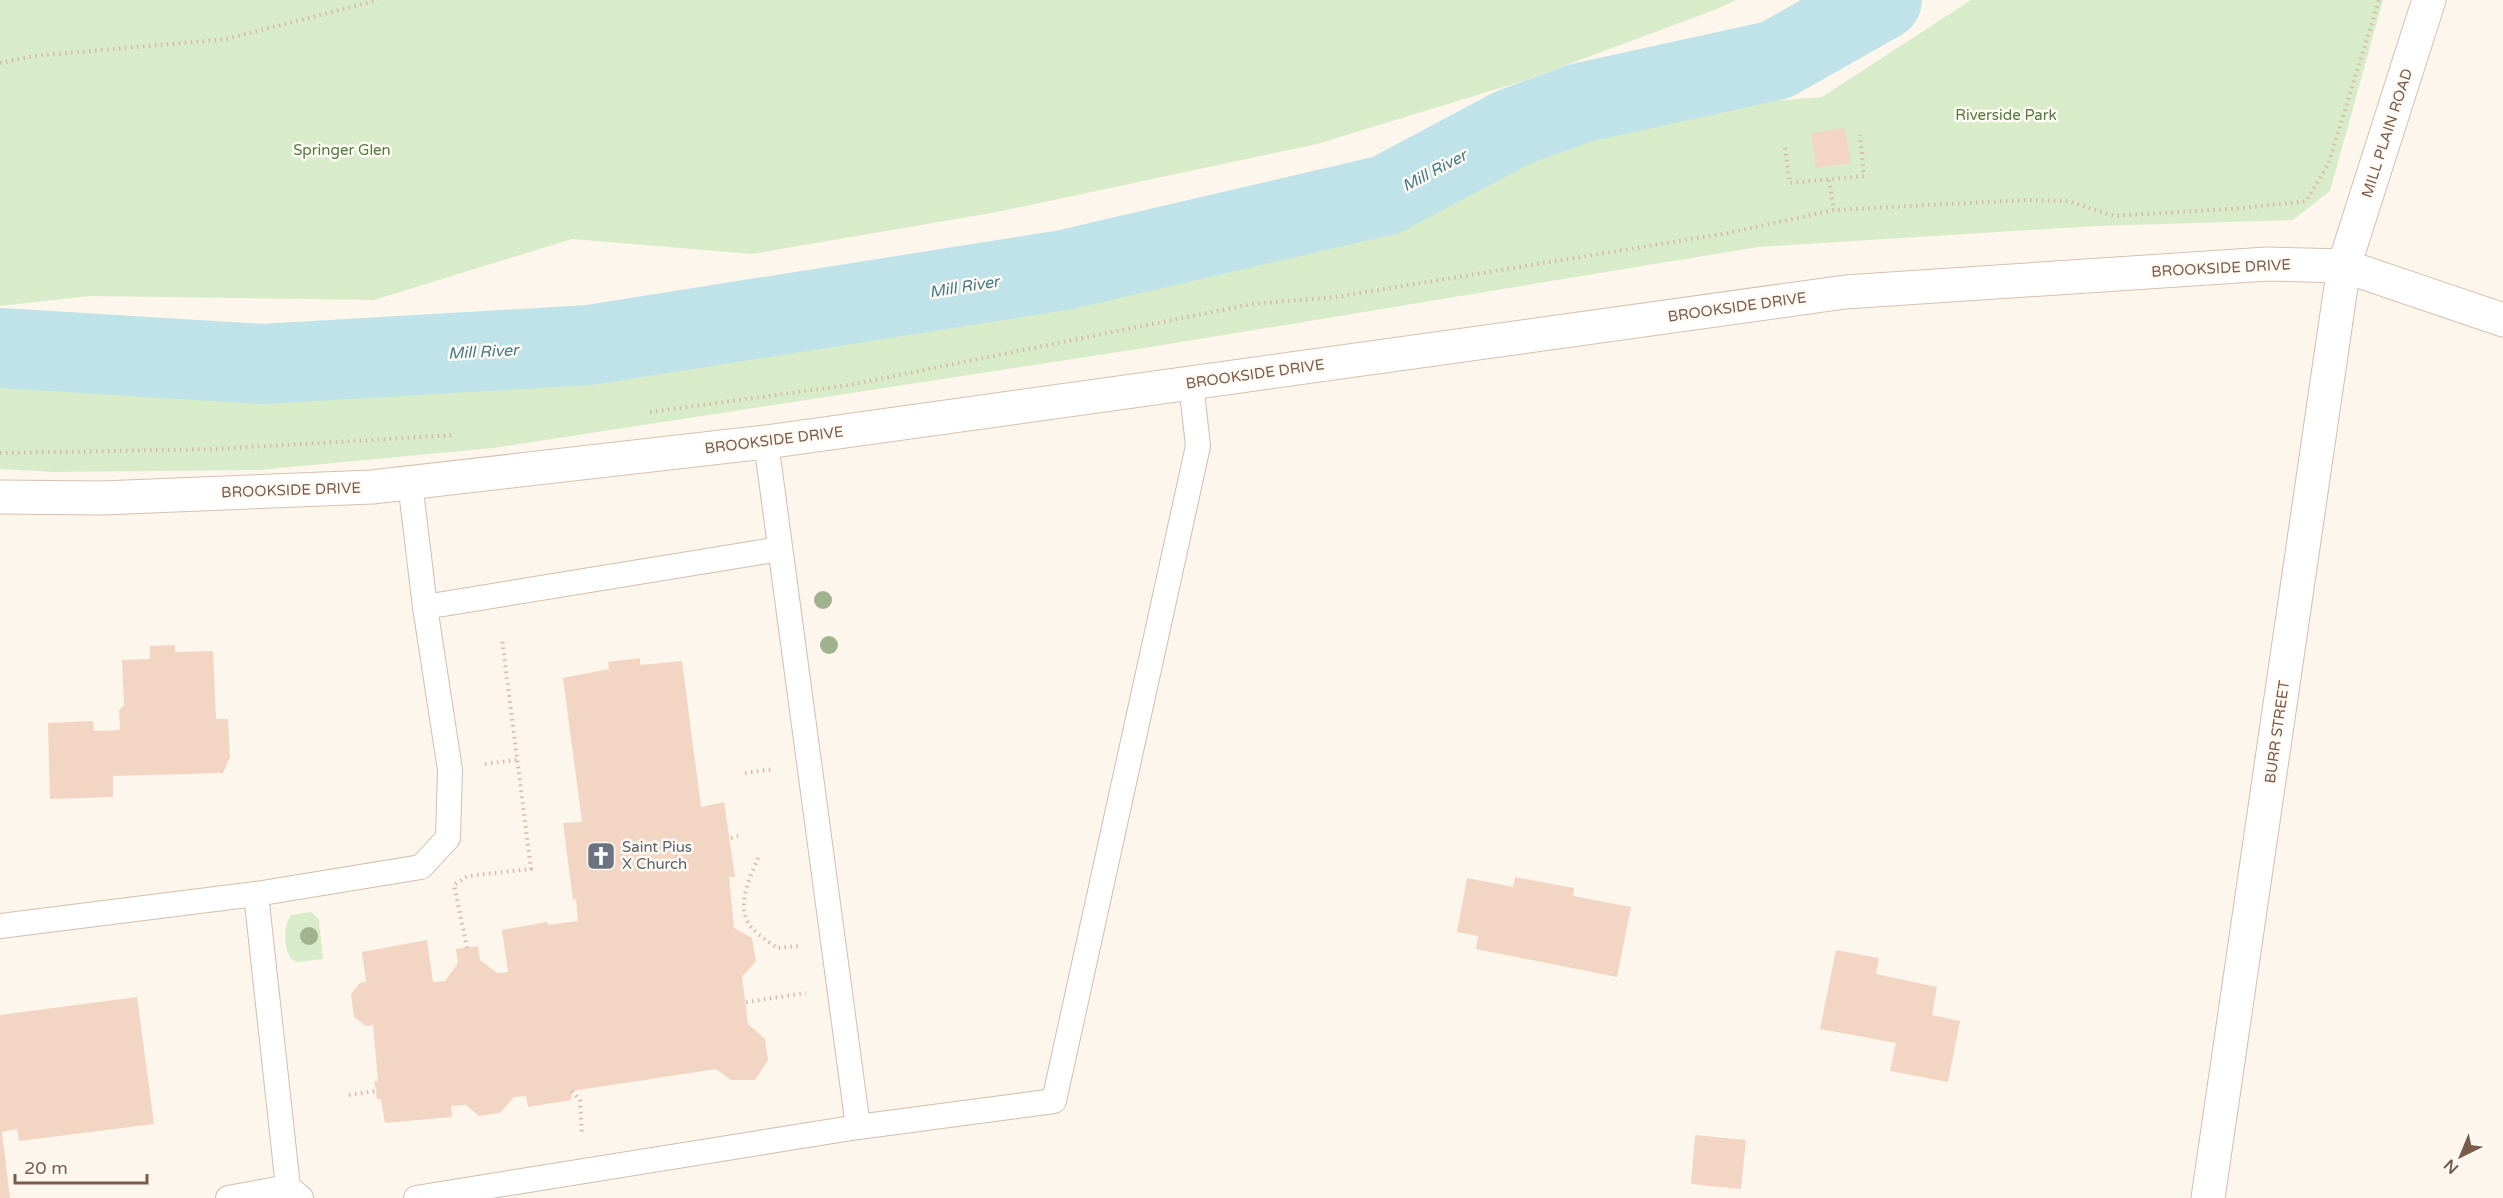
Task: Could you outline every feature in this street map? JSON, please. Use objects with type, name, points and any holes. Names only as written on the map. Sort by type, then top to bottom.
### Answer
[{"type":"main road","name":"MILL PLAIN ROAD","points":[[2344,266],[2429,0]]},
{"type":"main road","name":"BROOKSIDE DRIVE","points":[[0,497],[102,498],[360,488],[766,442],[1845,292],[2266,264],[2344,266],[2503,320]]},
{"type":"main road","name":"BURR STREET","points":[[2208,1198],[2344,266]]},
{"type":"lane","points":[[416,1198],[858,1127],[1054,1101],[1198,446],[1191,383]]},
{"type":"lane","points":[[766,442],[858,1127]]},
{"type":"lane","points":[[0,926],[256,894],[421,867],[448,838],[450,770],[425,607],[410,482]]},
{"type":"lane","points":[[425,607],[780,549]]},
{"type":"lane","points":[[228,1198],[294,1193],[256,894]]},
{"type":"path","points":[[0,63],[34,56],[227,39],[378,0]]},
{"type":"path","points":[[639,414],[849,385],[1252,304],[1358,294],[1728,233],[1834,210],[2068,201],[2114,216],[2242,208],[2306,201],[2328,165],[2379,0]]},
{"type":"path","points":[[1785,148],[1790,183],[1863,176],[1860,135]]},
{"type":"path","points":[[1829,180],[1834,210]]},
{"type":"path","points":[[0,453],[216,449],[464,434]]},
{"type":"path","points":[[467,948],[454,885],[468,876],[531,869],[502,639]]},
{"type":"path","points":[[477,765],[517,760]]},
{"type":"path","points":[[745,773],[776,769]]},
{"type":"path","points":[[731,838],[738,836]]},
{"type":"path","points":[[758,858],[747,890],[746,918],[758,933],[777,948],[810,945]]},
{"type":"path","points":[[746,1002],[816,991]]},
{"type":"path","points":[[349,1095],[376,1091]]},
{"type":"path","points":[[572,1091],[580,1100],[583,1138]]},
{"type":"green space","name":"Springer Glen","points":[[0,0],[1736,0],[1523,81],[1317,144],[997,212],[752,254],[572,239],[374,300],[90,296],[0,306]]},
{"type":"green space","name":"Riverside Park","points":[[1971,0],[2383,0],[2330,191],[2293,220],[2096,226],[1758,247],[1151,347],[493,448],[259,470],[55,472],[0,469],[0,364],[315,378],[469,369],[626,367],[952,310],[1085,291],[1254,246],[1391,222],[1549,139],[1681,108],[1822,97]]},
{"type":"green space","points":[[311,912],[319,920],[323,959],[298,962],[292,960],[287,950],[285,938],[288,920],[291,915]]},
{"type":"building","points":[[1845,128],[1851,163],[1816,168],[1811,133]]},
{"type":"building","points":[[175,645],[175,652],[213,651],[216,719],[228,719],[230,757],[223,773],[113,776],[113,797],[50,799],[48,723],[93,721],[94,731],[120,730],[119,710],[124,705],[122,660],[150,659],[150,646]]},
{"type":"building","points":[[640,658],[640,665],[682,661],[701,807],[724,802],[735,877],[729,877],[734,928],[752,938],[756,961],[742,977],[748,1024],[765,1039],[768,1060],[755,1080],[731,1080],[716,1069],[572,1091],[571,1100],[528,1107],[526,1096],[514,1097],[500,1113],[479,1116],[466,1105],[451,1106],[452,1117],[385,1123],[381,1099],[377,1099],[374,1081],[378,1081],[373,1025],[366,1026],[354,1017],[351,994],[360,983],[366,982],[362,952],[427,940],[433,982],[445,981],[458,963],[456,949],[478,946],[480,960],[497,973],[508,972],[502,930],[547,922],[548,925],[578,921],[563,823],[582,822],[563,678],[609,669],[608,662]]},
{"type":"building","points":[[1515,877],[1574,888],[1573,896],[1631,907],[1617,977],[1476,949],[1478,936],[1457,932],[1467,878],[1513,887]]},
{"type":"building","points":[[1836,950],[1879,958],[1876,974],[1937,987],[1932,1015],[1960,1021],[1948,1082],[1890,1071],[1896,1043],[1820,1029]]},
{"type":"building","points":[[137,997],[154,1124],[19,1141],[17,1129],[2,1132],[10,1198],[0,1198],[0,1015]]},
{"type":"building","points":[[1695,1135],[1746,1140],[1741,1189],[1691,1184]]},
{"type":"waterway","name":"Mill River","points":[[0,348],[262,364],[589,345],[1064,270],[1386,195],[1512,128],[1580,103],[1776,60],[1882,0]]},
{"type":"place","name":"Saint Pius X Church","points":[[601,856]]}]
